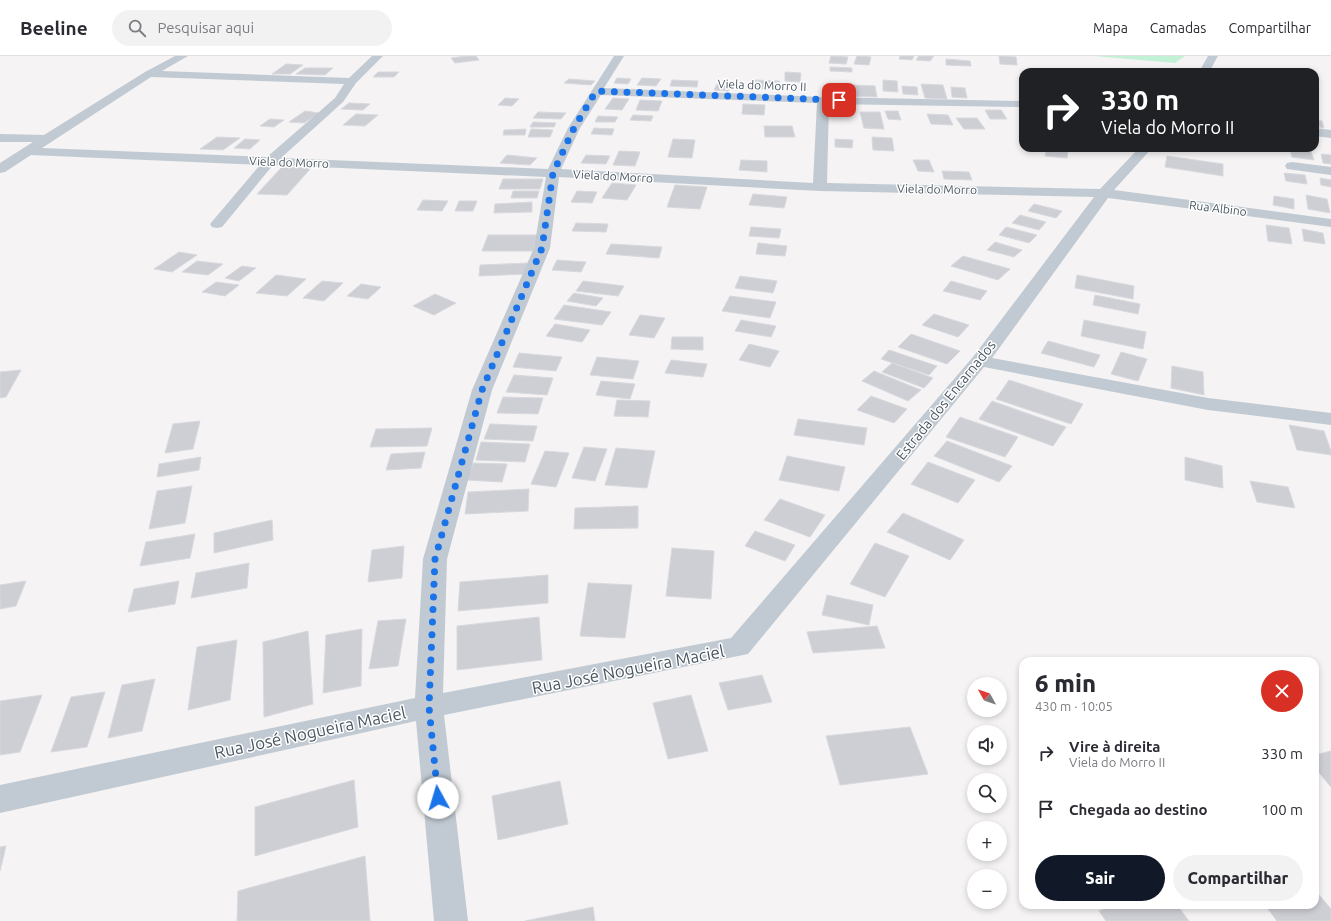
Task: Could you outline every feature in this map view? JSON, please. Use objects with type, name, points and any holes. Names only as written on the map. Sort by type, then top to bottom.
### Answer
[{"type":"street","points":[[0,169],[149,74],[183,56]]},
{"type":"street","points":[[217,224],[270,161],[338,100],[352,81],[378,56]]},
{"type":"street","points":[[451,921],[429,707],[435,559],[482,390],[542,248],[553,173],[574,128],[619,56]]},
{"type":"street","points":[[1206,68],[1213,56]]},
{"type":"street","points":[[149,74],[352,81]]},
{"type":"street","name":"Viela do Morro II","points":[[596,91],[823,100],[1019,104]]},
{"type":"street","points":[[820,186],[823,100]]},
{"type":"street","points":[[1319,132],[1331,134]]},
{"type":"street","points":[[0,138],[46,139]]},
{"type":"street","name":"Viela do Morro","points":[[26,151],[553,173],[820,186],[1104,193]]},
{"type":"street","name":"Estrada dos Encarnados","points":[[739,647],[980,361],[1104,193],[1142,152]]},
{"type":"street","points":[[1292,166],[1331,170]]},
{"type":"street","name":"Rua Albino","points":[[1104,193],[1331,223]]},
{"type":"street","points":[[980,361],[1208,404],[1331,419]]},
{"type":"street","name":"Rua José Nogueira Maciel","points":[[0,799],[429,707],[739,647]]},
{"type":"green space","points":[[1094,56],[1185,56],[1175,63]]},
{"type":"building","points":[[476,56],[479,60],[455,63],[451,58]]},
{"type":"building","points":[[831,56],[848,57],[846,64],[829,63]]},
{"type":"building","points":[[857,56],[871,57],[869,65],[854,64]]},
{"type":"building","points":[[900,56],[914,56],[912,60],[899,59]]},
{"type":"building","points":[[919,56],[934,56],[930,61],[916,60]]},
{"type":"building","points":[[999,56],[1016,57],[1017,65],[1000,64]]},
{"type":"building","points":[[946,59],[970,61],[971,66],[946,65]]},
{"type":"building","points":[[286,64],[303,65],[290,74],[272,74]]},
{"type":"building","points":[[830,67],[852,68],[852,72],[830,71]]},
{"type":"building","points":[[305,68],[333,68],[325,75],[296,74]]},
{"type":"building","points":[[378,72],[399,72],[394,77],[373,77]]},
{"type":"building","points":[[785,72],[801,73],[800,82],[785,81]]},
{"type":"building","points":[[617,78],[631,79],[628,84],[614,83]]},
{"type":"building","points":[[642,78],[661,79],[656,86],[637,85]]},
{"type":"building","points":[[569,79],[595,81],[591,85],[564,83]]},
{"type":"building","points":[[672,80],[698,81],[697,87],[670,86]]},
{"type":"building","points":[[755,80],[780,81],[776,90],[751,88]]},
{"type":"building","points":[[883,80],[897,81],[898,92],[883,91]]},
{"type":"building","points":[[717,84],[731,85],[728,91],[714,90]]},
{"type":"building","points":[[830,84],[847,85],[847,91],[831,91]]},
{"type":"building","points":[[921,84],[943,85],[947,99],[925,98]]},
{"type":"building","points":[[853,85],[875,86],[877,97],[853,96]]},
{"type":"building","points":[[902,86],[917,87],[918,95],[903,94]]},
{"type":"building","points":[[951,87],[965,88],[967,98],[952,97]]},
{"type":"building","points":[[505,98],[519,99],[512,106],[498,105]]},
{"type":"building","points":[[613,98],[629,99],[622,110],[605,109]]},
{"type":"building","points":[[640,100],[662,101],[658,111],[636,110]]},
{"type":"building","points":[[349,103],[370,104],[363,110],[341,109]]},
{"type":"building","points":[[743,104],[765,105],[764,115],[742,114]]},
{"type":"building","points":[[985,110],[1001,110],[1007,119],[990,119]]},
{"type":"building","points":[[305,111],[319,113],[304,123],[289,122]]},
{"type":"building","points":[[885,111],[898,111],[901,120],[888,119]]},
{"type":"building","points":[[538,112],[566,113],[561,119],[533,118]]},
{"type":"building","points":[[860,112],[880,112],[884,129],[864,128]]},
{"type":"building","points":[[356,114],[378,115],[365,126],[343,125]]},
{"type":"building","points":[[927,114],[948,115],[953,125],[931,124]]},
{"type":"building","points":[[633,115],[653,116],[651,121],[630,120]]},
{"type":"building","points":[[598,116],[618,117],[615,122],[595,122]]},
{"type":"building","points":[[956,118],[977,118],[985,129],[964,129]]},
{"type":"building","points":[[270,119],[284,120],[274,127],[260,126]]},
{"type":"building","points":[[1319,121],[1322,121],[1324,128],[1319,127]]},
{"type":"building","points":[[533,122],[556,123],[554,127],[530,127]]},
{"type":"building","points":[[764,126],[792,126],[795,137],[765,137]]},
{"type":"building","points":[[594,128],[614,129],[612,135],[591,134]]},
{"type":"building","points":[[526,129],[525,135],[503,135],[504,130]]},
{"type":"building","points":[[531,129],[553,130],[550,137],[528,137]]},
{"type":"building","points":[[217,137],[240,138],[223,150],[200,149]]},
{"type":"building","points":[[872,137],[892,138],[894,151],[873,150]]},
{"type":"building","points":[[245,139],[260,140],[250,149],[234,148]]},
{"type":"building","points":[[673,139],[695,140],[692,158],[668,157]]},
{"type":"building","points":[[835,139],[853,140],[852,148],[835,147]]},
{"type":"building","points":[[619,151],[640,152],[635,166],[613,165]]},
{"type":"building","points":[[1046,152],[1068,152],[1067,158],[1045,156]]},
{"type":"building","points":[[1291,152],[1311,152],[1314,160],[1292,157]]},
{"type":"building","points":[[1321,154],[1331,155],[1331,164],[1323,163]]},
{"type":"building","points":[[507,155],[537,158],[530,165],[500,163]]},
{"type":"building","points":[[586,155],[610,156],[606,164],[581,163]]},
{"type":"building","points":[[1167,156],[1223,164],[1223,176],[1165,167]]},
{"type":"building","points":[[741,160],[767,161],[767,172],[739,170]]},
{"type":"building","points":[[913,160],[929,160],[934,172],[918,171]]},
{"type":"building","points":[[282,167],[311,168],[287,195],[257,194]]},
{"type":"building","points":[[942,171],[969,172],[972,180],[944,179]]},
{"type":"building","points":[[1284,173],[1305,175],[1307,184],[1286,181]]},
{"type":"building","points":[[1320,178],[1331,180],[1331,187],[1321,185]]},
{"type":"building","points":[[503,179],[543,179],[540,189],[499,189]]},
{"type":"building","points":[[612,183],[636,185],[627,200],[602,198]]},
{"type":"building","points":[[675,185],[707,187],[700,209],[667,207]]},
{"type":"building","points":[[513,191],[539,191],[537,198],[511,198]]},
{"type":"building","points":[[577,191],[597,192],[592,203],[571,202]]},
{"type":"building","points":[[753,194],[787,197],[784,208],[749,205]]},
{"type":"building","points":[[1306,195],[1327,199],[1330,213],[1308,209]]},
{"type":"building","points":[[1274,196],[1294,199],[1294,209],[1273,205]]},
{"type":"building","points":[[423,200],[448,201],[442,211],[417,210]]},
{"type":"building","points":[[459,201],[477,201],[473,211],[455,211]]},
{"type":"building","points":[[532,202],[532,212],[494,213],[495,204]]},
{"type":"building","points":[[1034,204],[1062,211],[1056,218],[1028,211]]},
{"type":"building","points":[[1020,215],[1046,222],[1039,230],[1012,223]]},
{"type":"building","points":[[576,223],[608,224],[606,232],[572,231]]},
{"type":"building","points":[[1266,225],[1289,228],[1292,244],[1268,241]]},
{"type":"building","points":[[751,227],[781,229],[779,238],[749,236]]},
{"type":"building","points":[[1006,227],[1037,235],[1029,243],[999,235]]},
{"type":"building","points":[[1302,229],[1323,233],[1325,244],[1304,241]]},
{"type":"building","points":[[488,235],[537,235],[533,251],[482,251]]},
{"type":"building","points":[[995,242],[1022,250],[1014,257],[987,250]]},
{"type":"building","points":[[758,243],[787,246],[785,256],[756,254]]},
{"type":"building","points":[[611,244],[662,247],[659,258],[606,254]]},
{"type":"building","points":[[179,252],[197,255],[172,272],[154,269]]},
{"type":"building","points":[[963,256],[1010,269],[998,280],[951,266]]},
{"type":"building","points":[[557,260],[586,262],[581,272],[552,270]]},
{"type":"building","points":[[197,261],[223,264],[208,275],[182,272]]},
{"type":"building","points":[[528,263],[527,274],[479,276],[480,265]]},
{"type":"building","points":[[242,266],[256,268],[239,281],[225,278]]},
{"type":"building","points":[[276,275],[306,279],[287,296],[256,293]]},
{"type":"building","points":[[1077,275],[1134,286],[1133,299],[1075,288]]},
{"type":"building","points":[[740,276],[777,281],[773,293],[735,288]]},
{"type":"building","points":[[322,281],[343,283],[324,301],[303,298]]},
{"type":"building","points":[[583,281],[624,286],[618,296],[576,291]]},
{"type":"building","points":[[951,281],[987,291],[980,300],[943,291]]},
{"type":"building","points":[[216,282],[239,285],[225,296],[202,292]]},
{"type":"building","points":[[361,284],[381,287],[368,299],[347,296]]},
{"type":"building","points":[[574,293],[603,298],[596,306],[567,301]]},
{"type":"building","points":[[435,294],[456,303],[434,315],[413,306]]},
{"type":"building","points":[[1095,295],[1140,304],[1138,314],[1093,305]]},
{"type":"building","points":[[730,296],[776,302],[770,318],[722,311]]},
{"type":"building","points":[[564,305],[611,312],[602,325],[554,319]]},
{"type":"building","points":[[934,314],[969,325],[958,337],[922,325]]},
{"type":"building","points":[[640,315],[665,318],[654,338],[629,335]]},
{"type":"building","points":[[741,320],[776,326],[771,337],[735,331]]},
{"type":"building","points":[[1084,320],[1146,332],[1143,349],[1081,336]]},
{"type":"building","points":[[555,324],[590,330],[582,342],[546,336]]},
{"type":"building","points":[[911,334],[960,351],[947,364],[898,347]]},
{"type":"building","points":[[672,337],[703,337],[703,350],[671,349]]},
{"type":"building","points":[[1048,341],[1100,355],[1094,367],[1041,353]]},
{"type":"building","points":[[749,344],[779,351],[770,367],[739,360]]},
{"type":"building","points":[[889,350],[937,366],[929,375],[881,359]]},
{"type":"building","points":[[1121,352],[1147,359],[1138,381],[1111,374]]},
{"type":"building","points":[[519,353],[562,357],[556,371],[513,367]]},
{"type":"building","points":[[597,357],[639,361],[633,379],[590,375]]},
{"type":"building","points":[[671,360],[707,364],[703,377],[665,373]]},
{"type":"building","points":[[892,363],[933,378],[924,388],[882,372]]},
{"type":"building","points":[[1172,366],[1203,372],[1204,395],[1171,388]]},
{"type":"building","points":[[21,370],[6,397],[0,398],[0,372]]},
{"type":"building","points":[[874,371],[921,390],[908,401],[862,381]]},
{"type":"building","points":[[514,375],[553,378],[547,395],[506,392]]},
{"type":"building","points":[[1009,380],[1083,404],[1071,424],[996,399]]},
{"type":"building","points":[[601,381],[635,384],[630,399],[596,395]]},
{"type":"building","points":[[871,396],[907,409],[894,423],[857,410]]},
{"type":"building","points":[[503,397],[543,398],[538,414],[497,413]]},
{"type":"building","points":[[617,400],[650,401],[648,417],[614,416]]},
{"type":"building","points":[[992,401],[1066,427],[1053,446],[979,419]]},
{"type":"building","points":[[960,417],[1018,437],[1005,457],[946,437]]},
{"type":"building","points":[[798,419],[867,428],[864,445],[794,435]]},
{"type":"building","points":[[200,421],[193,449],[165,453],[173,424]]},
{"type":"building","points":[[490,424],[537,426],[533,441],[484,439]]},
{"type":"building","points":[[1289,425],[1324,431],[1331,455],[1297,450]]},
{"type":"building","points":[[432,428],[427,446],[370,447],[376,429]]},
{"type":"building","points":[[947,441],[1012,466],[999,482],[934,456]]},
{"type":"building","points":[[481,442],[530,444],[525,462],[476,460]]},
{"type":"building","points":[[584,447],[607,449],[595,481],[572,478]]},
{"type":"building","points":[[616,448],[655,451],[647,488],[605,485]]},
{"type":"building","points":[[545,451],[569,453],[556,487],[531,484]]},
{"type":"building","points":[[425,452],[421,468],[386,470],[391,454]]},
{"type":"building","points":[[787,456],[845,467],[839,491],[779,480]]},
{"type":"building","points":[[201,457],[199,470],[157,477],[159,464]]},
{"type":"building","points":[[1185,457],[1222,466],[1223,488],[1185,480]]},
{"type":"building","points":[[928,462],[975,480],[958,503],[911,484]]},
{"type":"building","points":[[473,463],[507,464],[502,482],[467,480]]},
{"type":"building","points":[[1250,481],[1288,487],[1295,508],[1257,502]]},
{"type":"building","points":[[192,486],[185,523],[149,529],[157,491]]},
{"type":"building","points":[[529,489],[528,511],[465,514],[468,492]]},
{"type":"building","points":[[780,499],[825,515],[810,537],[764,520]]},
{"type":"building","points":[[638,506],[638,528],[574,529],[575,508]]},
{"type":"building","points":[[903,513],[964,540],[950,560],[887,532]]},
{"type":"building","points":[[272,520],[273,540],[214,553],[214,533]]},
{"type":"building","points":[[755,531],[795,545],[785,561],[745,546]]},
{"type":"building","points":[[195,534],[190,558],[140,566],[146,542]]},
{"type":"building","points":[[875,543],[909,556],[885,597],[850,584]]},
{"type":"building","points":[[404,546],[402,578],[368,582],[372,550]]},
{"type":"building","points":[[672,548],[714,551],[711,599],[666,596]]},
{"type":"building","points":[[249,563],[247,588],[191,598],[196,573]]},
{"type":"building","points":[[548,575],[548,603],[458,611],[460,582]]},
{"type":"building","points":[[26,581],[16,606],[0,609],[0,585]]},
{"type":"building","points":[[179,581],[175,604],[128,612],[134,589]]},
{"type":"building","points":[[588,583],[632,585],[625,638],[580,636]]},
{"type":"building","points":[[827,595],[873,605],[869,625],[822,615]]},
{"type":"building","points":[[539,617],[542,660],[457,670],[457,626]]},
{"type":"building","points":[[406,619],[398,666],[369,669],[378,621]]},
{"type":"building","points":[[877,626],[885,648],[813,653],[807,632]]},
{"type":"building","points":[[362,629],[361,686],[323,693],[326,635]]},
{"type":"building","points":[[308,631],[313,704],[264,717],[263,642]]},
{"type":"building","points":[[237,640],[230,700],[188,710],[197,647]]},
{"type":"building","points":[[762,675],[772,702],[728,710],[719,683]]},
{"type":"building","points":[[155,679],[142,731],[108,738],[122,685]]},
{"type":"building","points":[[105,692],[87,747],[51,752],[71,697]]},
{"type":"building","points":[[42,695],[20,752],[0,755],[0,701]]},
{"type":"building","points":[[691,695],[708,751],[668,759],[653,703]]},
{"type":"building","points":[[910,727],[928,774],[840,785],[826,736]]},
{"type":"building","points":[[1331,751],[1331,787],[1319,773],[1319,754]]},
{"type":"building","points":[[354,780],[358,827],[255,856],[255,807]]},
{"type":"building","points":[[560,781],[568,824],[498,840],[492,796]]},
{"type":"building","points":[[6,846],[0,871],[0,847]]},
{"type":"building","points":[[365,856],[370,921],[237,921],[238,891]]},
{"type":"building","points":[[1319,895],[1331,909],[1331,921],[1277,921],[1268,909],[1319,909]]},
{"type":"building","points":[[593,907],[595,921],[525,921]]},
{"type":"building","points":[[1105,909],[1180,909],[1189,921],[1106,921],[1099,911]]},
{"type":"route","points":[[438,798],[429,707],[435,559],[482,390],[542,248],[553,173],[574,128],[596,91],[839,100]]}]
